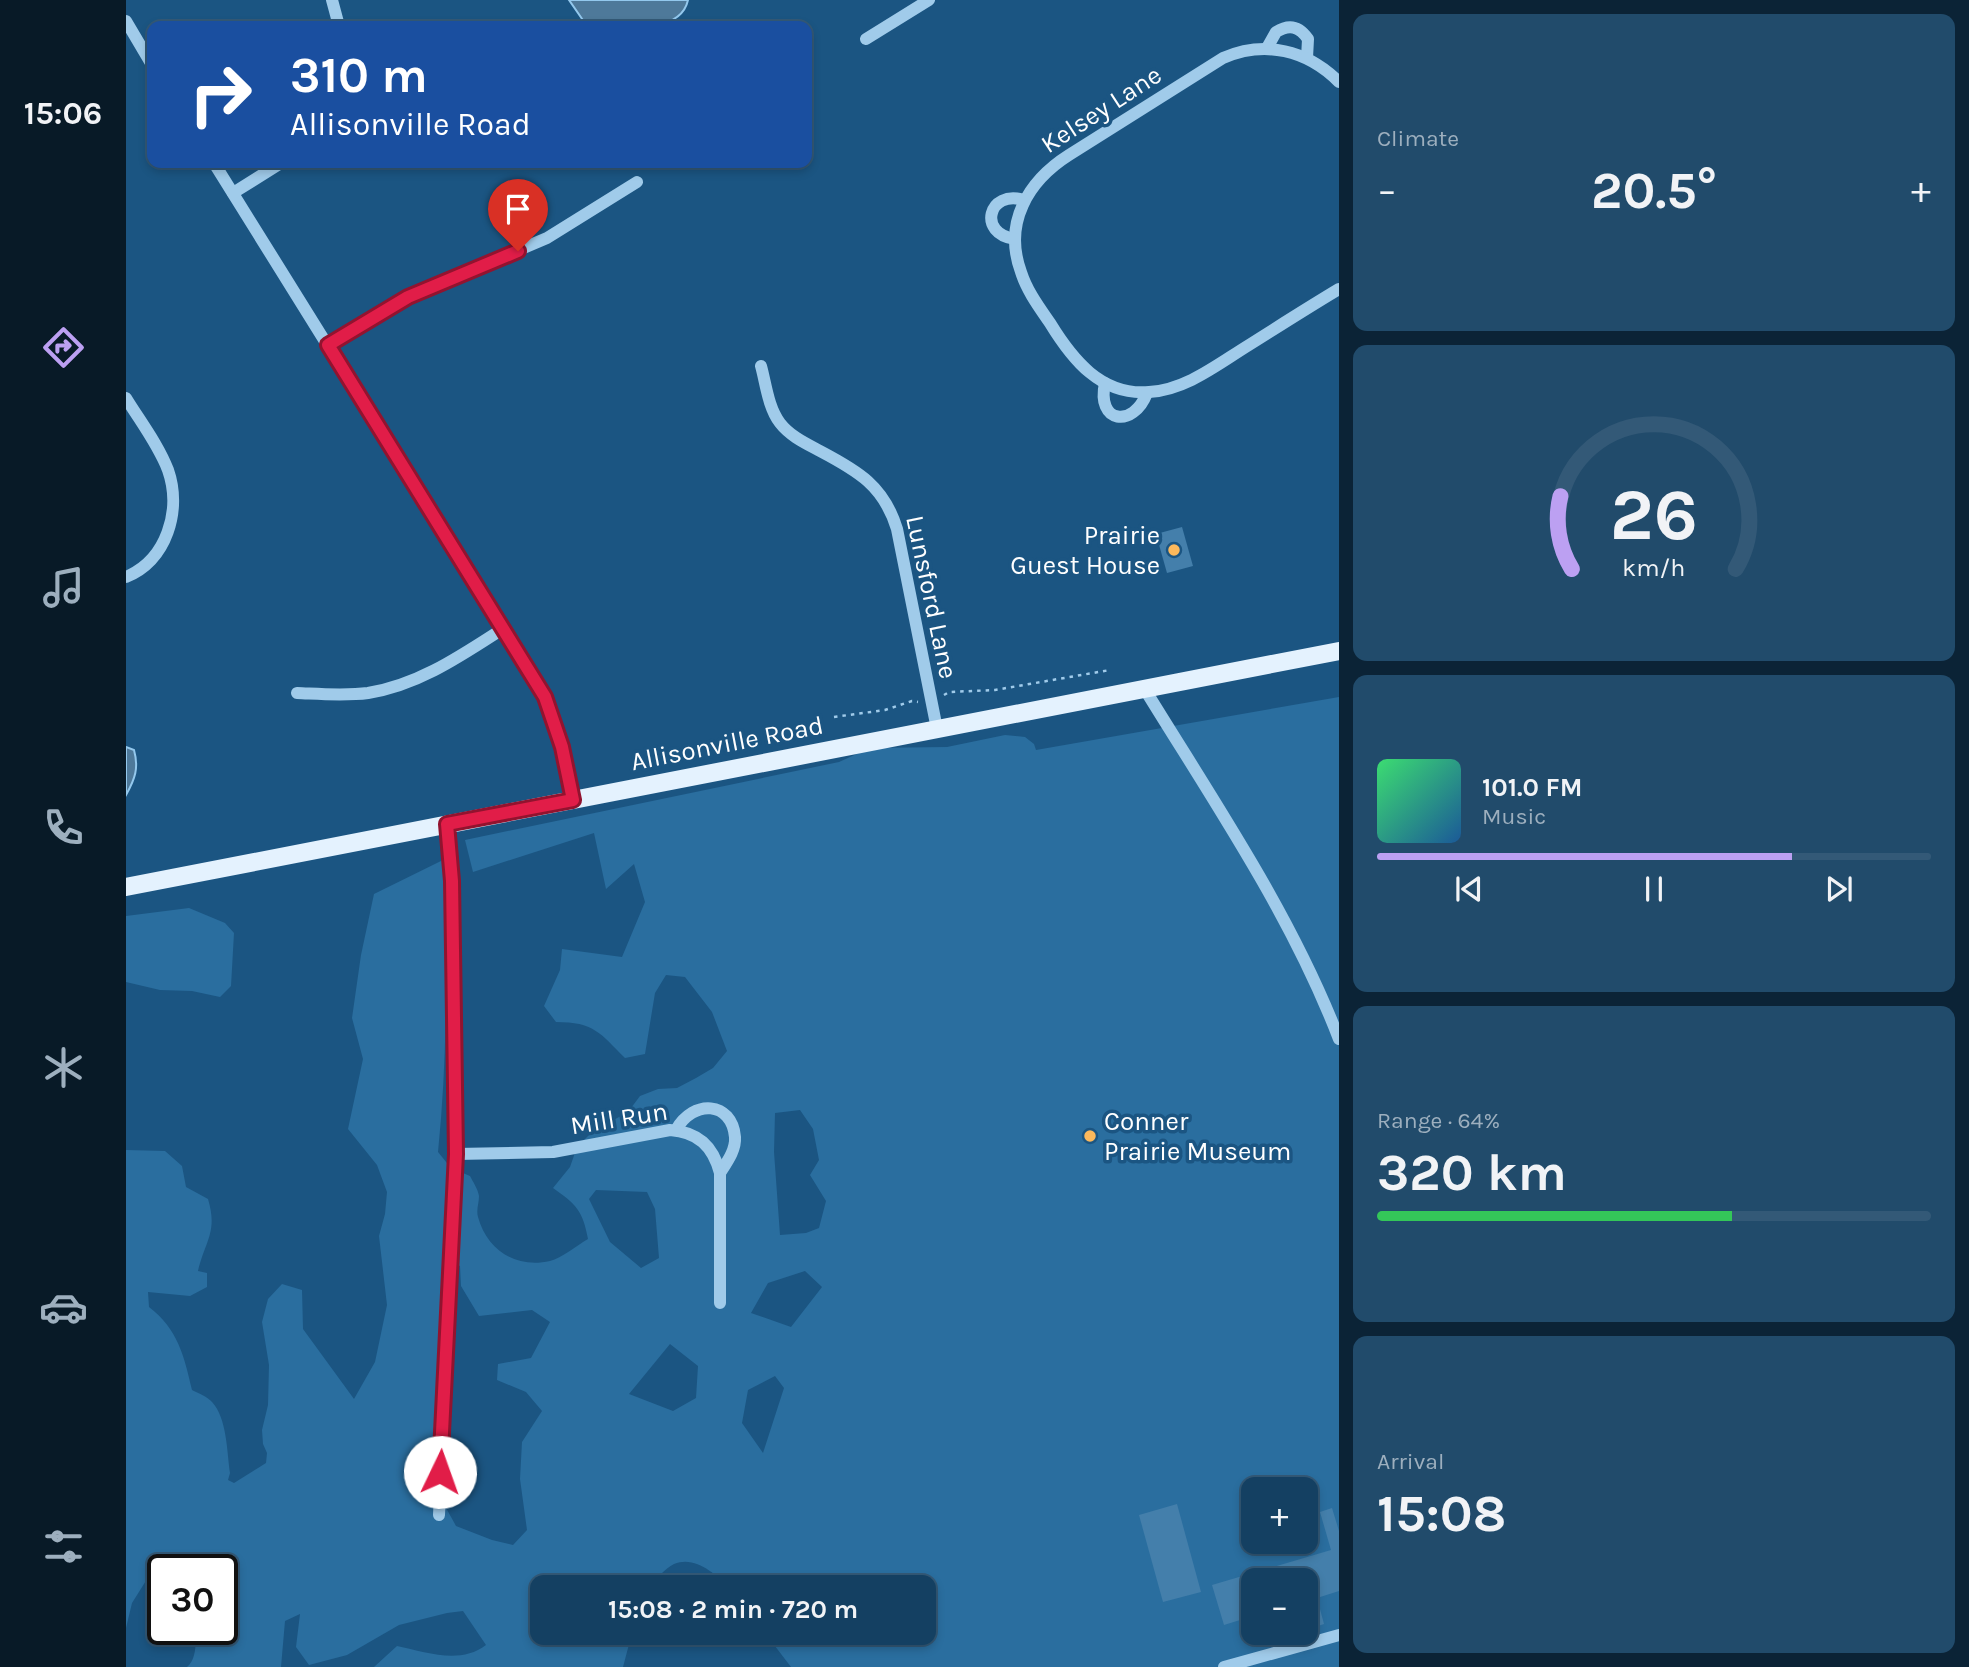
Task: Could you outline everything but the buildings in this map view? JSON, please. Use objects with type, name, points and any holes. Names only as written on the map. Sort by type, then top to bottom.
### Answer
[{"type":"main road","name":"Allisonville Road","points":[[126,887],[1339,651]]},
{"type":"street","points":[[332,0],[338,21]]},
{"type":"street","points":[[866,39],[929,0]]},
{"type":"street","points":[[126,21],[147,57]]},
{"type":"street","points":[[1307,58],[1308,39],[1292,26],[1276,32],[1267,48],[1307,58],[1339,82]]},
{"type":"street","name":"Kelsey Lane","points":[[1267,48],[1223,58],[1046,172],[1024,200],[1015,239],[1019,267],[1031,293],[1075,360],[1105,383],[1147,393],[1175,387],[1194,379],[1339,289]]},
{"type":"street","points":[[217,168],[551,708],[573,800]]},
{"type":"street","points":[[233,193],[273,168]]},
{"type":"street","points":[[328,345],[408,297],[547,237],[637,182]]},
{"type":"street","points":[[1015,239],[998,233],[992,224],[992,214],[997,204],[1007,198],[1024,200]]},
{"type":"street","name":"Lunsford Lane","points":[[761,366],[771,406],[782,425],[793,436],[862,476],[885,499],[897,529],[937,729]]},
{"type":"street","points":[[1105,383],[1103,404],[1110,413],[1118,417],[1129,416],[1138,411],[1147,393]]},
{"type":"street","points":[[126,398],[164,460],[171,480],[173,507],[166,537],[158,552],[141,569],[126,577]]},
{"type":"street","points":[[298,693],[368,693],[401,684],[439,668],[504,628]]},
{"type":"street","points":[[1144,688],[1281,914],[1321,995],[1339,1040]]},
{"type":"street","points":[[439,1515],[456,1154],[452,881],[447,824]]},
{"type":"street","points":[[676,1130],[682,1119],[696,1109],[712,1108],[723,1113],[735,1136],[729,1159],[720,1173]]},
{"type":"street","name":"Mill Run","points":[[456,1154],[553,1152],[646,1132],[676,1130],[696,1136],[706,1143],[717,1160],[720,1173],[720,1303]]},
{"type":"street","points":[[1224,1667],[1339,1634]]},
{"type":"path","points":[[944,696],[949,692],[995,690],[1110,670]]},
{"type":"path","points":[[834,717],[918,702]]},
{"type":"shaded area","points":[[569,0],[688,0],[683,12],[670,21],[584,21]]},
{"type":"shaded area","points":[[1339,697],[1339,1667],[791,1667],[774,1645],[936,1645],[936,1575],[714,1575],[704,1567],[689,1562],[674,1564],[660,1575],[530,1575],[530,1645],[629,1645],[623,1667],[374,1667],[397,1646],[454,1656],[476,1651],[486,1645],[463,1611],[399,1625],[347,1655],[309,1665],[296,1647],[300,1614],[285,1621],[281,1667],[187,1667],[196,1645],[238,1645],[238,1554],[147,1554],[147,1579],[132,1603],[126,1628],[126,1150],[165,1151],[182,1166],[186,1187],[208,1199],[211,1228],[198,1271],[207,1273],[207,1287],[190,1296],[148,1292],[149,1307],[167,1324],[173,1334],[183,1355],[192,1390],[208,1398],[221,1417],[226,1436],[230,1473],[228,1480],[234,1483],[266,1463],[267,1453],[262,1430],[268,1405],[269,1365],[262,1322],[268,1299],[282,1284],[302,1290],[303,1329],[354,1399],[375,1362],[387,1305],[379,1236],[387,1192],[377,1165],[348,1129],[363,1059],[352,1018],[361,955],[374,894],[443,860],[446,1006],[438,1152],[451,1168],[470,1176],[479,1196],[477,1212],[482,1229],[496,1248],[526,1262],[550,1261],[588,1239],[584,1221],[577,1209],[553,1188],[570,1167],[577,1147],[592,1132],[628,1112],[640,1096],[658,1089],[677,1088],[713,1068],[727,1051],[712,1012],[685,977],[666,975],[655,993],[645,1054],[625,1058],[588,1027],[556,1022],[544,1006],[560,970],[562,949],[622,957],[645,902],[634,864],[606,889],[594,833],[473,872],[465,840],[839,762],[870,748],[947,747],[1005,735],[1025,737],[1034,744],[1036,750]],"holes":[[[800,1110],[813,1129],[819,1160],[810,1175],[826,1201],[819,1228],[806,1233],[780,1235],[774,1152],[775,1113]],[[596,1190],[647,1192],[655,1209],[659,1258],[641,1268],[610,1242],[589,1199]],[[445,1260],[460,1266],[461,1286],[479,1316],[532,1310],[550,1322],[531,1358],[498,1364],[497,1380],[526,1392],[542,1411],[522,1442],[520,1479],[527,1530],[513,1545],[492,1540],[456,1526],[445,1506]],[[805,1271],[822,1287],[791,1327],[751,1313],[768,1283]],[[670,1344],[698,1366],[696,1398],[673,1411],[629,1394]],[[775,1376],[784,1388],[763,1453],[742,1423],[748,1390]]]},
{"type":"shaded area","points":[[126,747],[134,750],[136,768],[126,795]]},
{"type":"shaded area","points":[[189,908],[225,923],[234,933],[231,986],[220,997],[192,991],[160,990],[126,982],[126,916]]},
{"type":"place","name":"Prairie Guest House","points":[[1174,550]]},
{"type":"place","name":"Conner Prairie Museum","points":[[1090,1136]]},
{"type":"route","points":[[440,1472],[456,1154],[452,881],[447,824],[573,800],[551,708],[529,668],[328,345],[408,297],[518,251]]}]
